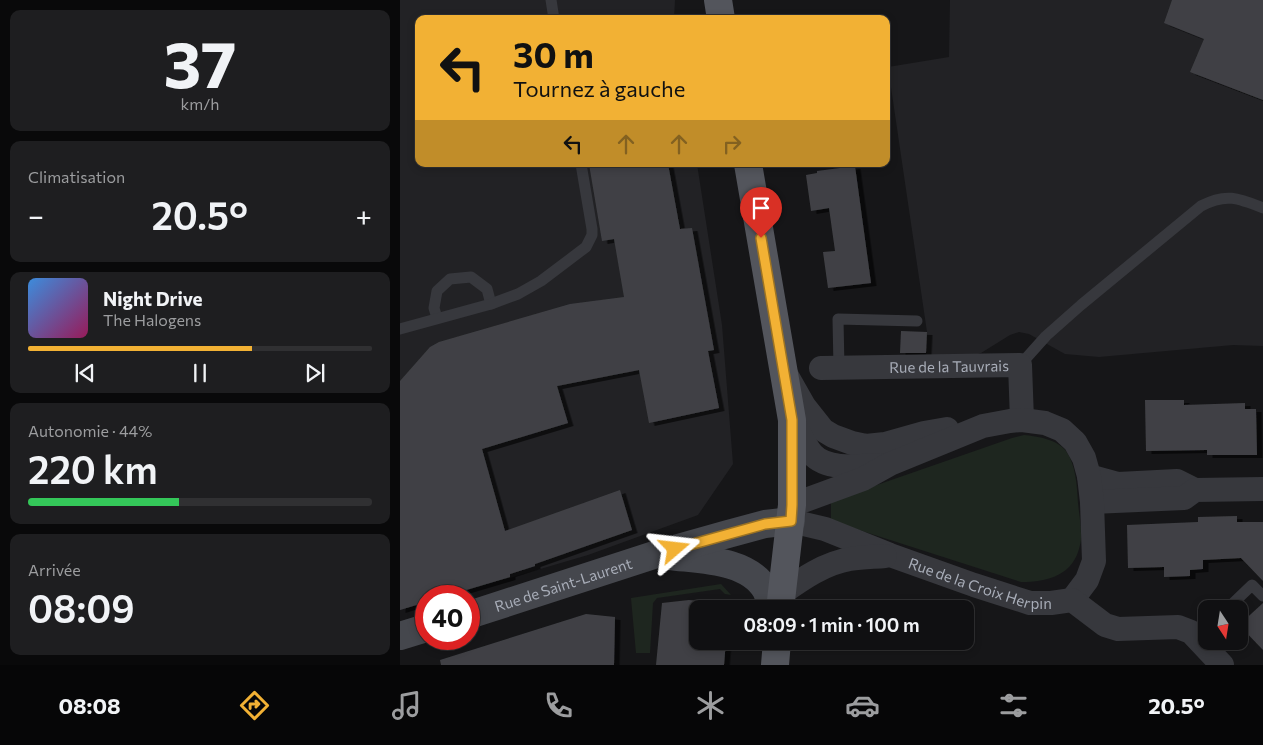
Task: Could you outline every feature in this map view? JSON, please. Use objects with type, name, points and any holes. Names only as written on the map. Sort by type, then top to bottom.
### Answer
[{"type":"main road","points":[[718,0],[720,15]]},
{"type":"main road","points":[[749,167],[792,420],[792,513],[779,600]]},
{"type":"main road","points":[[775,665],[776,650]]},
{"type":"street","name":"Rue de la Tauvrais","points":[[830,368],[1020,365],[1022,420]]},
{"type":"street","name":"Rue de la Croix Herpin","points":[[784,369],[804,406],[823,430],[852,443],[866,446],[885,444],[959,427],[983,426],[1022,420],[1045,423],[1062,430],[1075,442],[1084,458],[1090,476],[1094,561],[1087,580],[1072,600],[1030,603],[890,555],[825,529],[792,513]]},
{"type":"street","name":"Rue de la Croix Herpin","points":[[792,420],[813,455],[825,462],[846,466],[890,464]]},
{"type":"street","name":"Rue de la Croix Herpin","points":[[792,513],[890,464],[983,426]]},
{"type":"street","points":[[1090,476],[1118,484],[1177,481],[1195,490],[1263,488]]},
{"type":"street","points":[[1092,502],[1184,498],[1195,490]]},
{"type":"street","name":"Rue de Saint-Laurent","points":[[480,611],[657,554],[765,524],[792,513]]},
{"type":"street","name":"Rue de Saint-Laurent","points":[[657,554],[722,563],[741,569],[757,579],[775,600]]},
{"type":"street","name":"Rue de la Croix Herpin","points":[[782,600],[803,578],[838,562],[890,555]]},
{"type":"street","name":"Rue de la Croix Herpin","points":[[1072,600],[1105,625],[1118,629],[1178,627],[1191,632],[1198,632]]},
{"type":"street","points":[[400,636],[415,631]]},
{"type":"street","name":"Rue de la Croix Herpin","points":[[1212,650],[1222,665]]},
{"type":"lane","points":[[551,0],[553,15]]},
{"type":"lane","points":[[400,329],[491,304],[518,294],[541,281],[586,247],[592,235],[592,229],[581,167]]},
{"type":"lane","points":[[1020,365],[1046,336],[1074,311],[1201,206],[1214,199],[1231,197],[1263,208]]},
{"type":"lane","points":[[437,318],[434,308],[437,291],[450,279],[472,277],[487,289],[491,304]]},
{"type":"lane","points":[[830,368],[838,319],[917,321]]},
{"type":"lane","points":[[1236,600],[1252,585],[1263,596]]},
{"type":"shaded area","points":[[400,0],[675,0],[674,15],[415,15],[415,167],[697,167],[722,325],[733,464],[698,515],[588,555],[480,587],[480,585],[415,585],[415,606],[400,610]]},
{"type":"shaded area","points":[[950,0],[1263,0],[1263,346],[1233,345],[1099,357],[1065,354],[1029,334],[1019,332],[1010,335],[981,353],[971,356],[926,356],[927,332],[890,81],[890,67],[949,57]]},
{"type":"shaded area","points":[[1024,435],[1053,441],[1058,444],[1066,451],[1074,469],[1081,541],[1077,555],[1072,563],[1058,575],[1031,582],[1021,582],[831,521],[831,501]]},
{"type":"shaded area","points":[[721,584],[731,595],[725,594],[720,589],[657,598],[653,603],[650,653],[636,653],[631,598]]},
{"type":"building","points":[[1172,0],[1263,0],[1263,100],[1190,72],[1204,39],[1164,23]]},
{"type":"building","points":[[590,167],[669,167],[680,229],[692,228],[714,350],[708,351],[719,408],[649,423],[639,370],[557,386],[568,423],[482,449],[505,531],[620,490],[632,530],[535,564],[535,566],[510,574],[510,577],[480,586],[415,585],[415,605],[400,610],[400,381],[430,347],[439,342],[570,304],[624,297],[614,239],[602,241]]},
{"type":"building","points":[[855,167],[871,283],[828,288],[823,252],[835,251],[829,208],[811,211],[806,175],[817,173],[817,171]]},
{"type":"building","points":[[901,331],[927,332],[926,353],[900,353]]},
{"type":"building","points":[[1145,400],[1184,400],[1184,405],[1245,403],[1245,409],[1256,409],[1257,455],[1207,455],[1207,450],[1146,451]]},
{"type":"building","points":[[1237,516],[1237,522],[1263,522],[1263,581],[1241,558],[1203,560],[1203,569],[1190,570],[1190,576],[1164,577],[1164,567],[1128,568],[1127,525],[1198,522],[1198,517]]},
{"type":"building","points":[[689,600],[689,650],[725,650],[724,665],[656,665],[662,603]]},
{"type":"building","points":[[1263,603],[1263,650],[1248,634],[1248,617]]},
{"type":"building","points":[[586,614],[615,617],[614,665],[441,665],[440,660],[472,650],[480,650],[480,647]]},
{"type":"route","points":[[675,549],[765,524],[791,521],[792,420],[761,238]]}]
